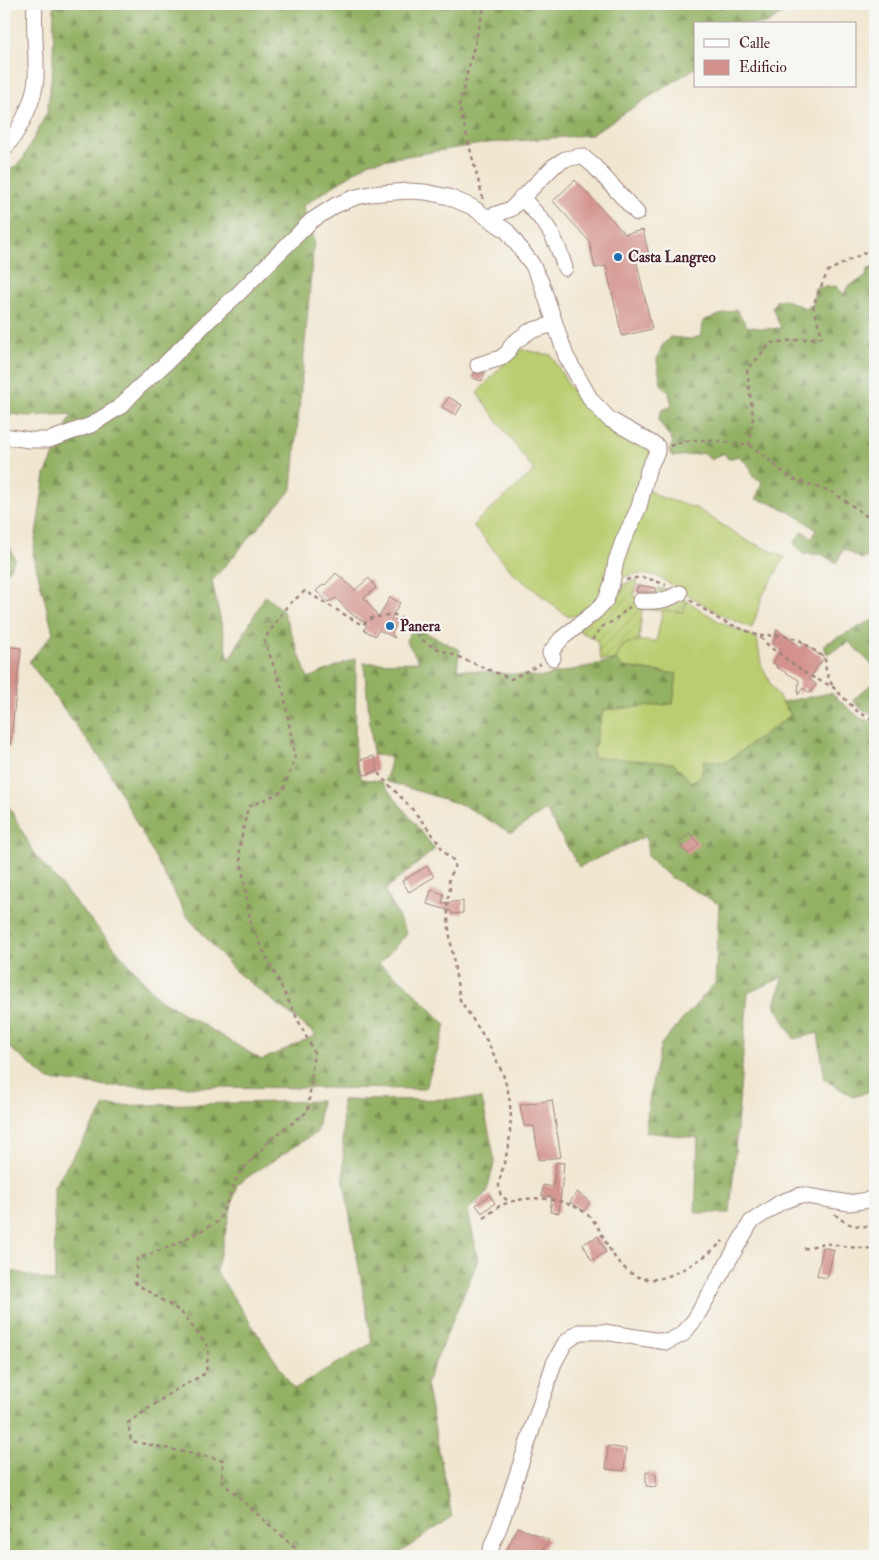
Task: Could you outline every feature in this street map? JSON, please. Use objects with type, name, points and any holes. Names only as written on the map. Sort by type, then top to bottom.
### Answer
[{"type":"street","points":[[4,149],[13,139],[27,111],[36,80],[35,4]]},
{"type":"street","points":[[488,217],[511,209],[554,166],[565,159],[582,156],[594,166],[637,213]]},
{"type":"street","points":[[4,436],[29,440],[49,440],[91,426],[121,406],[137,388],[178,352],[311,221],[336,205],[370,194],[408,191],[449,197],[472,207],[507,231],[532,264],[541,282],[566,356],[591,400],[609,420],[656,446],[657,452],[648,470],[640,507],[618,555],[612,584],[606,600],[596,611],[561,638],[550,653],[552,658]]},
{"type":"street","points":[[521,198],[550,228],[565,268]]},
{"type":"street","points":[[478,365],[501,358],[508,352],[513,343],[530,331],[554,324]]},
{"type":"street","points":[[640,601],[661,601],[680,593]]},
{"type":"street","points":[[488,1556],[502,1520],[554,1363],[564,1343],[580,1332],[604,1332],[667,1342],[683,1334],[695,1319],[751,1222],[781,1202],[801,1195],[849,1203],[875,1199]]},
{"type":"path","points":[[485,4],[459,106],[488,217]]},
{"type":"path","points":[[748,445],[753,417],[747,370],[771,343],[822,337],[813,305],[828,271],[868,251],[875,224]]},
{"type":"path","points":[[657,452],[681,442],[707,440],[748,445],[761,453],[790,478],[834,493],[875,522]]},
{"type":"path","points":[[612,584],[638,577],[656,581],[680,593],[720,620],[759,636],[798,639],[825,658],[826,672],[832,687]]},
{"type":"path","points":[[294,1556],[295,1548],[222,1482],[223,1460],[131,1441],[128,1423],[172,1392],[206,1373],[209,1348],[181,1312],[135,1283],[137,1259],[174,1245],[218,1221],[238,1175],[271,1139],[308,1112],[314,1052],[252,926],[239,849],[248,807],[283,791],[295,759],[284,694],[264,640],[287,606],[305,592],[362,625],[374,616],[380,617],[391,614],[398,616],[427,644],[511,679],[552,658]]},
{"type":"path","points":[[592,640],[602,627],[613,621],[634,603],[640,601]]},
{"type":"path","points":[[759,636],[770,647],[808,675],[832,687],[858,712],[870,719],[875,719]]},
{"type":"path","points":[[378,774],[413,810],[444,852],[454,861],[455,865],[449,880],[450,889],[447,902],[448,930],[454,970],[460,1000],[487,1040],[503,1074],[509,1094],[511,1116],[509,1145],[499,1182],[499,1189],[501,1196],[510,1202]]},
{"type":"path","points":[[484,1218],[501,1205],[510,1202],[530,1198],[559,1201],[585,1214],[598,1228],[619,1263],[631,1274],[644,1279],[661,1278],[674,1274],[702,1258],[725,1240]]},
{"type":"path","points":[[829,1199],[835,1214],[845,1223],[851,1225],[875,1225]]},
{"type":"path","points":[[804,1249],[824,1243],[849,1248],[875,1249]]},
{"type":"green space","points":[[54,4],[798,4],[769,22],[694,22],[694,69],[590,135],[487,143],[370,162],[303,206],[314,241],[292,489],[212,581],[229,660],[265,596],[283,611],[308,678],[356,658],[355,759],[362,779],[381,781],[435,849],[385,890],[407,934],[379,964],[407,985],[446,1025],[425,1089],[108,1086],[49,1080],[4,1043],[4,797],[35,855],[158,998],[262,1060],[316,1035],[235,971],[186,915],[106,766],[29,662],[53,633],[33,554],[45,475],[72,414],[27,416],[4,413],[4,176],[23,159],[47,112],[53,64]]},
{"type":"green space","points":[[875,267],[874,579],[871,556],[861,559],[844,549],[836,563],[821,554],[803,554],[794,544],[802,531],[813,538],[816,530],[788,511],[756,499],[762,481],[753,477],[750,467],[739,456],[728,459],[724,453],[711,460],[703,453],[673,457],[669,451],[673,442],[658,420],[662,410],[672,406],[669,393],[661,384],[657,360],[662,346],[670,337],[690,339],[701,336],[703,321],[736,309],[747,326],[764,329],[781,328],[772,307],[777,300],[783,299],[805,308],[813,305],[815,288],[836,286],[844,294],[848,286],[866,277],[867,269]]},
{"type":"green space","points":[[518,349],[551,355],[569,386],[607,422],[654,450],[607,586],[594,607],[581,616],[567,616],[512,572],[473,525],[534,471],[477,393]]},
{"type":"green space","points":[[648,490],[660,497],[696,508],[746,540],[785,557],[763,595],[752,628],[723,616],[657,576],[637,574],[618,578],[624,549]]},
{"type":"green space","points":[[4,534],[15,559],[4,578]]},
{"type":"green space","points":[[637,580],[634,597],[656,601],[658,588],[669,590],[687,601],[683,612],[642,609],[639,641],[623,646],[616,660],[601,660],[597,641],[578,630],[617,586]]},
{"type":"green space","points":[[687,601],[720,622],[757,638],[761,664],[772,687],[791,715],[726,762],[691,782],[592,757],[603,710],[677,674],[622,667],[616,660],[622,647],[636,641],[656,642],[663,610],[683,612]]},
{"type":"green space","points":[[875,619],[875,668],[849,642],[827,654],[823,645]]},
{"type":"green space","points":[[414,627],[460,650],[457,669],[542,677],[616,660],[622,667],[677,674],[673,704],[603,710],[592,757],[673,763],[691,782],[701,776],[704,760],[726,762],[791,715],[782,702],[831,693],[860,718],[875,723],[875,1089],[854,1097],[825,1080],[818,1033],[794,1039],[775,1005],[783,977],[748,993],[730,1213],[695,1213],[698,1138],[645,1132],[651,1088],[661,1044],[715,983],[719,904],[670,877],[648,857],[646,836],[579,867],[546,810],[511,833],[463,805],[385,781],[390,766],[389,756],[373,755],[364,663],[419,662],[406,640]]},
{"type":"green space","points":[[875,681],[875,714],[863,710],[853,700]]},
{"type":"green space","points":[[482,1099],[495,1161],[486,1193],[468,1210],[478,1260],[426,1384],[452,1517],[395,1556],[4,1556],[4,1269],[55,1282],[54,1186],[105,1106],[321,1101],[317,1132],[237,1184],[216,1271],[294,1389],[372,1343],[344,1182],[342,1100]]},
{"type":"building","name":"Casta Langreo","points":[[575,180],[625,234],[643,230],[649,256],[636,259],[652,329],[622,336],[606,266],[595,268],[589,241],[553,201]]},
{"type":"building","points":[[474,373],[485,373],[482,381],[472,378]]},
{"type":"building","points":[[449,397],[462,405],[456,415],[442,407]]},
{"type":"building","points":[[336,573],[355,590],[369,578],[376,588],[364,598],[379,617],[390,597],[400,603],[391,619],[398,620],[392,634],[395,638],[379,630],[375,636],[364,630],[367,624],[350,613],[336,598],[328,602],[316,591],[325,585]]},
{"type":"building","points":[[638,585],[656,588],[655,592],[636,592]]},
{"type":"building","points":[[777,629],[801,648],[803,643],[824,658],[809,679],[816,684],[810,693],[803,688],[798,695],[799,680],[776,667],[777,665],[773,663],[781,650],[773,645]]},
{"type":"building","points":[[4,646],[21,648],[10,747],[4,747]]},
{"type":"building","points":[[374,756],[378,771],[364,775],[359,760]]},
{"type":"building","points":[[690,833],[699,844],[688,854],[678,843]]},
{"type":"building","points":[[427,866],[434,877],[409,892],[402,881]]},
{"type":"building","points":[[431,890],[444,894],[442,903],[463,901],[463,913],[452,914],[451,911],[427,904]]},
{"type":"building","points":[[552,1100],[561,1157],[539,1160],[534,1126],[524,1126],[520,1105]]},
{"type":"building","points":[[556,1162],[564,1163],[559,1213],[550,1212],[552,1197],[542,1196],[543,1185],[553,1187]]},
{"type":"building","points":[[577,1192],[590,1202],[584,1211],[570,1202]]},
{"type":"building","points":[[490,1195],[495,1203],[482,1213],[476,1205]]},
{"type":"building","points":[[598,1236],[606,1252],[592,1261],[583,1244]]},
{"type":"building","points":[[823,1247],[834,1250],[827,1278],[817,1276]]},
{"type":"building","points":[[608,1446],[626,1449],[624,1471],[606,1469]]},
{"type":"building","points":[[646,1472],[656,1473],[656,1487],[646,1486]]},
{"type":"building","points":[[517,1527],[549,1540],[539,1556],[520,1556],[507,1550]]},
{"type":"place","name":"Casta Langreo","points":[[618,257]]},
{"type":"place","name":"Panera","points":[[390,626]]}]
